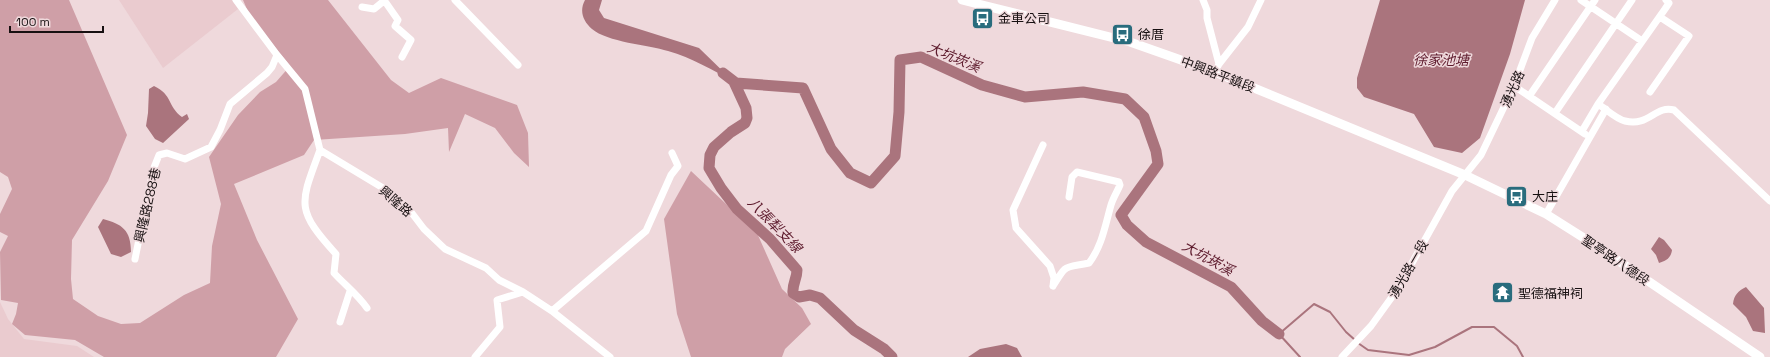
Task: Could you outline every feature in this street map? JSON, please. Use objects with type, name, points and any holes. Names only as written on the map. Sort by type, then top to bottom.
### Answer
[{"type":"street","points":[[236,0],[277,55],[305,89],[320,150],[306,190],[304,207],[309,221],[321,238],[336,254],[334,273],[350,292],[359,297],[367,308]]},
{"type":"street","points":[[362,6],[374,9],[384,0],[398,20],[395,26],[411,40],[402,57]]},
{"type":"street","points":[[455,0],[518,65]]},
{"type":"street","name":"中興路平鎮段","points":[[962,0],[1130,42],[1217,68],[1465,175]]},
{"type":"street","points":[[1203,0],[1208,10],[1207,18],[1217,68]]},
{"type":"street","points":[[1217,68],[1248,27],[1261,0]]},
{"type":"street","name":"湧光路","points":[[1465,175],[1480,155],[1514,86],[1532,38],[1555,0]]},
{"type":"street","points":[[1581,0],[1642,41]]},
{"type":"street","points":[[1530,95],[1595,0]]},
{"type":"street","points":[[1555,112],[1632,0]]},
{"type":"street","points":[[1582,131],[1598,104],[1660,17],[1669,2],[1666,0]]},
{"type":"street","points":[[1650,92],[1689,36],[1660,17]]},
{"type":"street","name":"興隆路288巷","points":[[134,259],[153,170],[159,155],[167,153],[186,159],[211,147],[220,130],[230,104],[268,73],[277,55]]},
{"type":"street","points":[[1514,86],[1530,95],[1590,137]]},
{"type":"street","points":[[1598,104],[1624,121],[1640,122],[1664,108],[1674,110],[1770,202]]},
{"type":"street","points":[[1546,214],[1606,109]]},
{"type":"street","points":[[1043,145],[1013,210],[1016,228],[1050,266],[1054,278],[1053,286],[1067,266],[1088,263],[1094,255],[1104,235],[1111,204],[1120,185],[1119,182],[1077,172],[1072,177],[1068,197]]},
{"type":"street","name":"興隆路","points":[[320,150],[388,191],[408,208],[424,229],[445,249],[486,268],[500,280],[523,292],[552,311],[610,357]]},
{"type":"street","points":[[552,311],[646,232],[671,175],[678,166],[672,153]]},
{"type":"street","name":"聖亭路八德段","points":[[1465,175],[1546,214],[1594,244],[1760,357]]},
{"type":"street","name":"湧光路一段","points":[[1342,357],[1372,326],[1397,290],[1452,191],[1465,175]]},
{"type":"street","points":[[340,322],[350,292]]},
{"type":"street","points":[[475,357],[500,327],[497,300],[523,292]]},
{"type":"shaded area","points":[[0,0],[69,0],[127,135],[108,181],[72,240],[71,279],[73,299],[98,316],[121,324],[140,323],[184,295],[210,283],[212,246],[221,204],[209,157],[238,115],[260,92],[276,82],[290,66],[249,14],[243,0],[328,0],[391,80],[409,93],[441,78],[517,105],[528,133],[529,167],[514,153],[495,128],[465,114],[449,152],[448,128],[405,134],[314,140],[304,155],[234,184],[257,240],[298,319],[276,357],[104,357],[75,340],[25,335],[12,324],[18,303],[1,300],[0,252],[8,236],[0,232],[0,214],[12,189],[8,177],[0,172]]},
{"type":"shaded area","points":[[119,0],[232,0],[238,9],[163,68]]},
{"type":"shaded area","points":[[691,171],[757,233],[782,289],[802,308],[811,324],[785,349],[782,357],[691,357],[677,314],[664,219]]},
{"type":"shaded area","points":[[0,302],[8,319],[24,339],[77,346],[94,357],[0,357]]},
{"type":"water","points":[[585,0],[602,0],[599,10],[604,18],[699,48],[734,82],[677,54],[617,40],[599,33],[592,29],[584,19],[582,8]]},
{"type":"water","name":"徐家池塘","points":[[1380,0],[1525,0],[1510,54],[1480,138],[1462,153],[1434,147],[1414,114],[1364,97],[1357,88],[1357,78]]},
{"type":"water","points":[[154,86],[164,93],[177,113],[182,117],[187,114],[189,119],[163,143],[155,139],[146,126],[149,89]]},
{"type":"water","points":[[103,219],[115,223],[124,229],[131,244],[131,252],[121,257],[111,254],[98,227]]},
{"type":"water","points":[[1659,237],[1664,240],[1672,250],[1668,259],[1659,263],[1656,255],[1651,249]]},
{"type":"water","points":[[1746,287],[1764,308],[1765,333],[1753,331],[1746,317],[1733,304],[1734,298],[1737,294]]},
{"type":"water","points":[[1006,344],[1017,348],[1022,357],[968,357],[980,349]]},
{"type":"waterway","name":"大坑崁溪","points":[[723,73],[736,83],[803,88],[831,149],[850,173],[871,183],[895,156],[899,112],[900,60],[921,57],[982,85],[1025,97],[1083,92],[1125,99],[1144,117],[1156,151],[1158,164],[1121,215],[1127,225],[1146,242],[1231,287],[1262,321],[1279,334]]},
{"type":"waterway","name":"八張犁支線","points":[[734,82],[746,108],[747,118],[745,123],[731,132],[714,147],[710,155],[709,168],[721,188],[737,209],[770,239],[797,270],[793,293],[799,297],[810,295],[820,298],[854,330],[884,349],[892,357]]},
{"type":"waterway","points":[[1300,357],[1279,334],[1314,304],[1330,312],[1346,332],[1355,340]]},
{"type":"waterway","points":[[1358,343],[1368,350],[1409,355],[1435,347],[1472,327],[1494,327],[1517,346],[1523,357]]},
{"type":"place","name":"金車公司","points":[[982,18]]},
{"type":"place","name":"徐厝","points":[[1122,34]]},
{"type":"place","name":"大庄","points":[[1516,196]]},
{"type":"place","name":"聖德福神祠","points":[[1503,293]]}]
